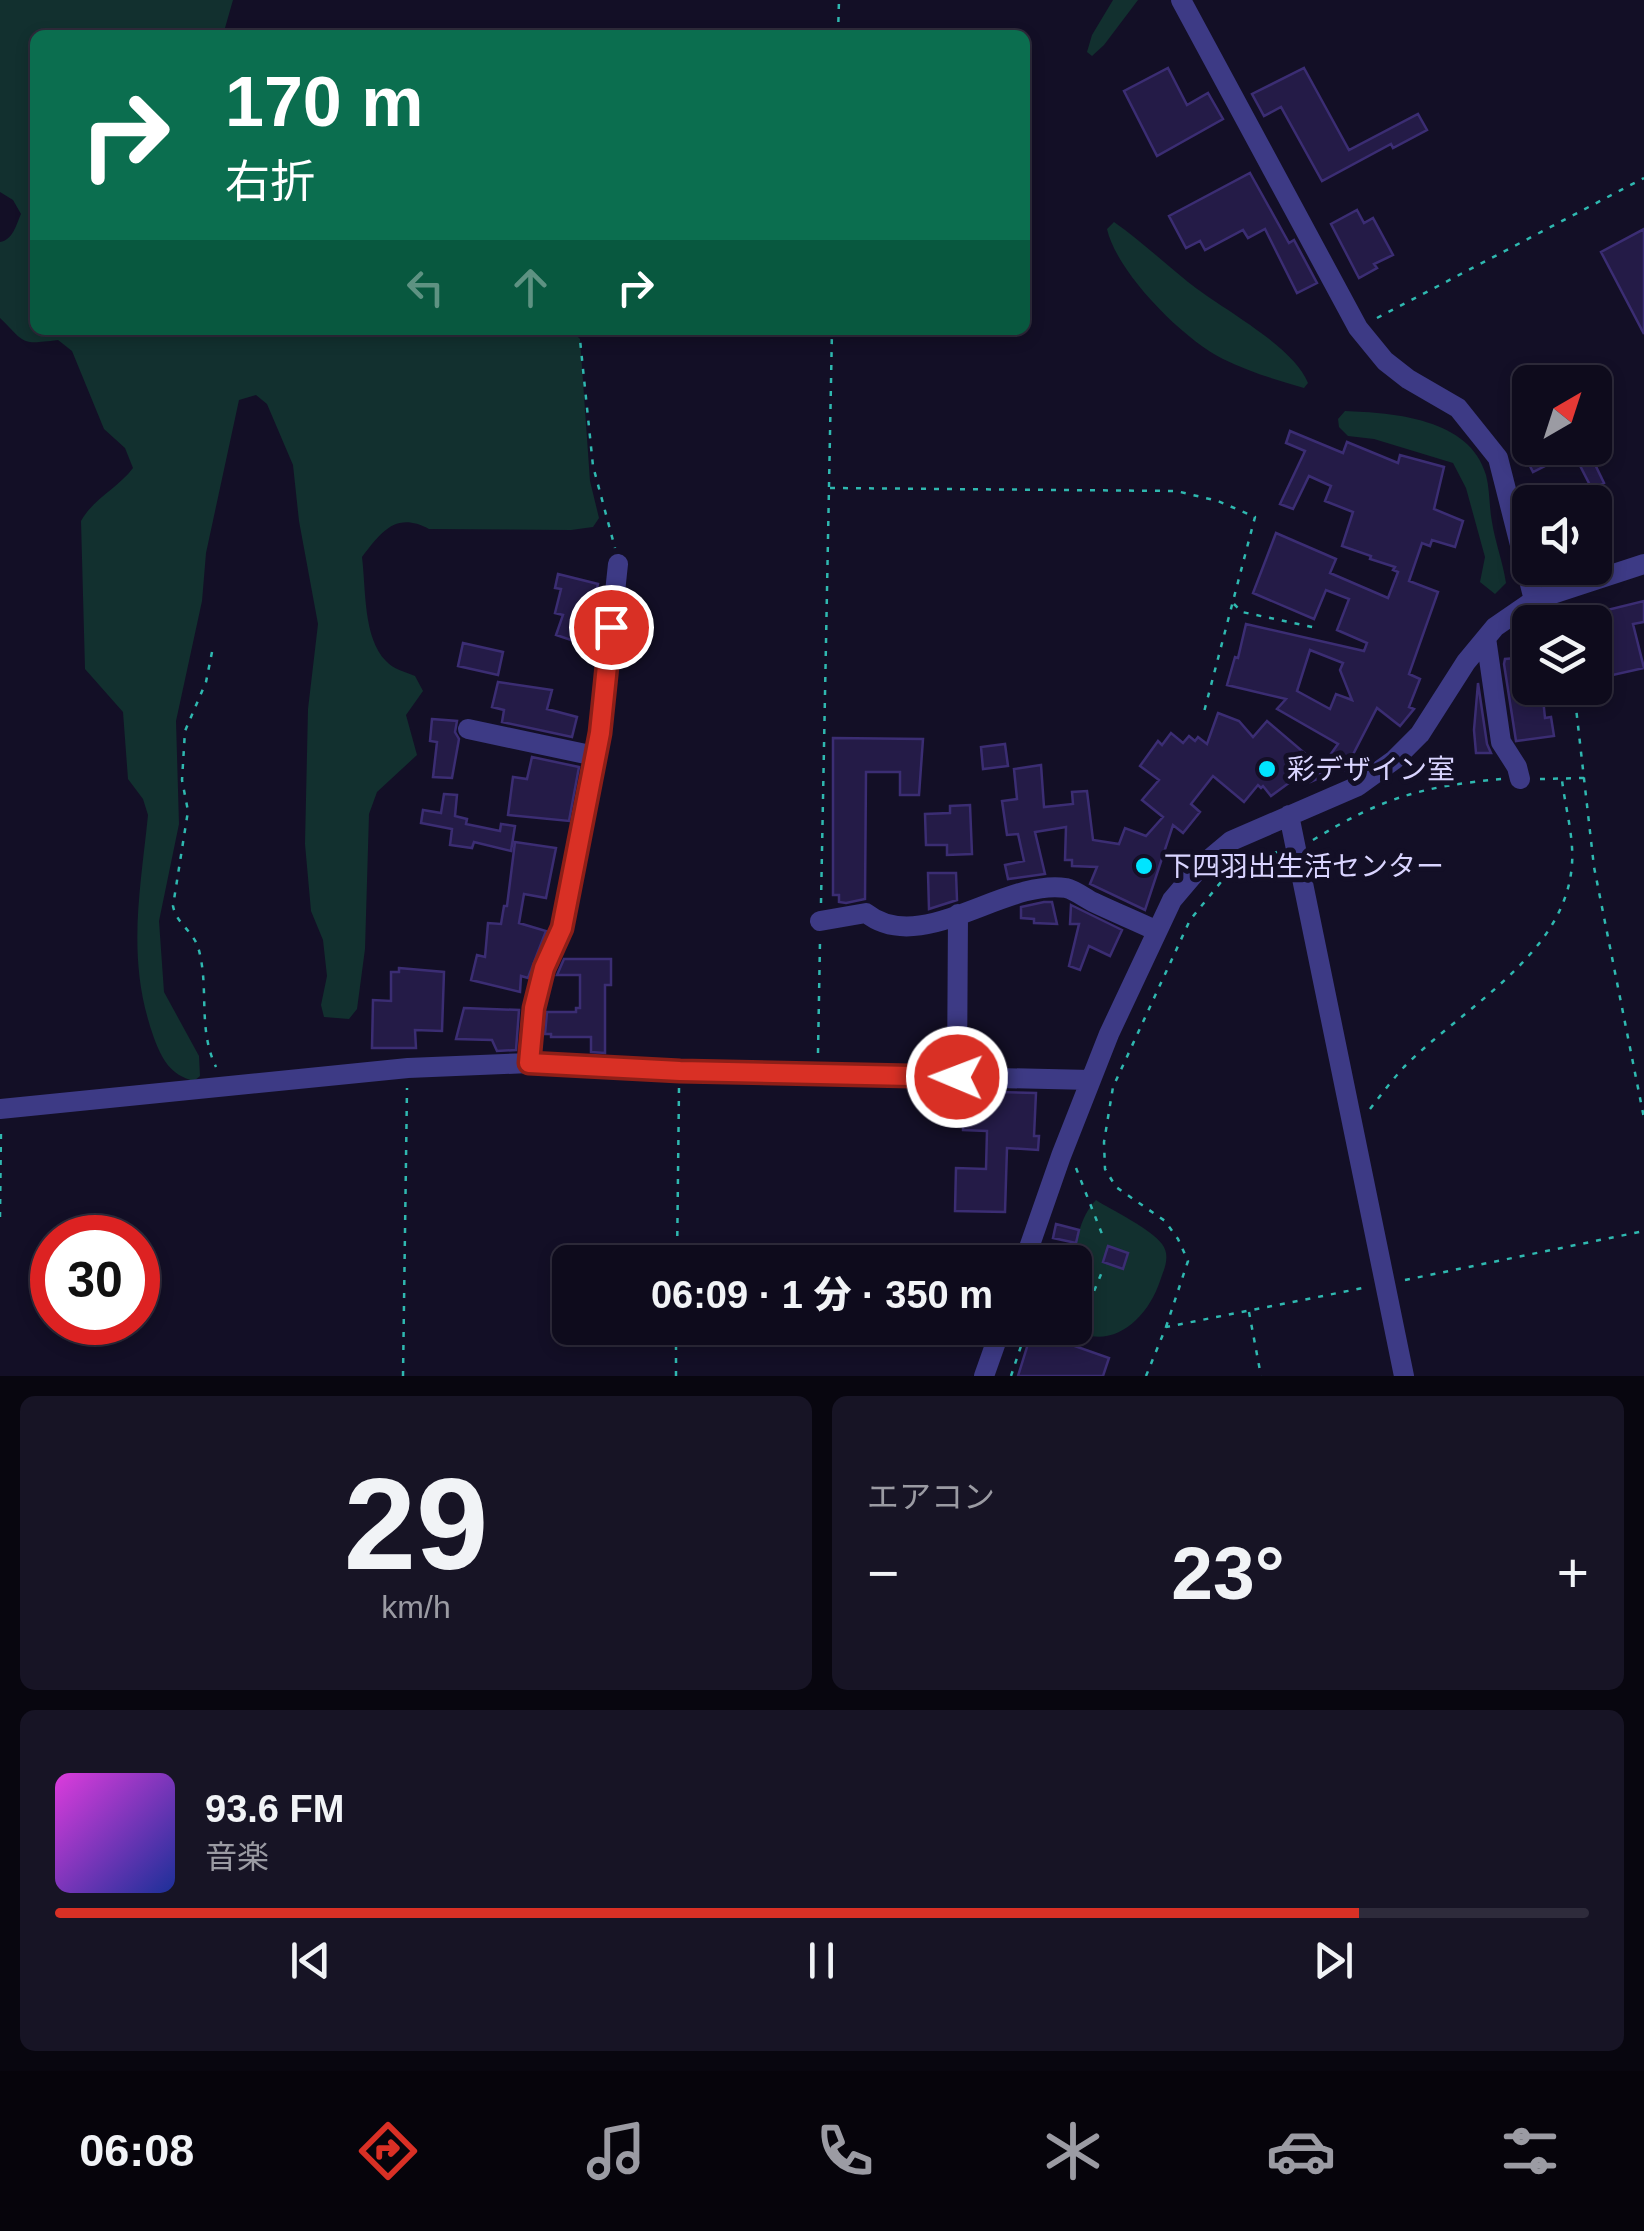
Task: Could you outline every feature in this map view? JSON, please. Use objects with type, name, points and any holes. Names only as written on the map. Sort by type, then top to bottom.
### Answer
[{"type":"street","points":[[1181,0],[1358,328],[1385,361],[1458,408],[1498,458],[1534,600]]},
{"type":"street","points":[[529,1063],[534,1008],[544,968],[562,928],[595,756],[618,564]]},
{"type":"street","points":[[1030,1245],[1091,1080],[1157,930],[1172,900],[1200,867],[1231,841],[1358,786],[1394,760],[1420,734],[1466,662],[1494,627],[1534,600],[1644,564]]},
{"type":"street","points":[[1486,638],[1501,742],[1517,766],[1520,779]]},
{"type":"street","points":[[468,729],[595,756]]},
{"type":"street","points":[[1290,815],[1404,1376]]},
{"type":"street","points":[[820,921],[866,912],[877,922],[898,928],[1042,889],[1068,888],[1157,930]]},
{"type":"street","points":[[957,1077],[958,914]]},
{"type":"street","points":[[1,1109],[408,1068],[529,1063],[680,1071],[1091,1080]]},
{"type":"street","points":[[984,1376],[995,1345]]},
{"type":"path","points":[[838,0],[838,30]]},
{"type":"path","points":[[1358,328],[1644,178]]},
{"type":"path","points":[[580,335],[593,466],[618,564]]},
{"type":"path","points":[[817,1074],[832,335]]},
{"type":"path","points":[[829,488],[1176,491],[1255,517],[1204,712]]},
{"type":"path","points":[[1233,604],[1242,612],[1318,628]]},
{"type":"path","points":[[212,652],[206,682],[185,731],[182,780],[188,811],[173,906],[175,917],[196,942],[204,972],[204,1034],[226,1088]]},
{"type":"path","points":[[1576,705],[1594,867],[1644,1118]]},
{"type":"path","points":[[1146,1376],[1188,1261],[1178,1239],[1164,1222],[1116,1187],[1106,1169],[1104,1142],[1113,1087],[1190,920],[1221,882],[1246,864],[1266,853],[1297,849],[1344,820],[1393,798],[1441,784],[1584,778]]},
{"type":"path","points":[[1354,1130],[1404,1067],[1533,952],[1552,926],[1564,904],[1572,862],[1562,780]]},
{"type":"path","points":[[403,1376],[408,1068]]},
{"type":"path","points":[[677,1245],[680,1071]]},
{"type":"path","points":[[0,1217],[1,1109]]},
{"type":"path","points":[[1066,1143],[1104,1239]]},
{"type":"path","points":[[1166,1327],[1644,1231]]},
{"type":"path","points":[[1092,1299],[1104,1268]]},
{"type":"path","points":[[1248,1311],[1261,1376]]},
{"type":"path","points":[[676,1345],[676,1376]]},
{"type":"path","points":[[1011,1376],[1021,1345]]},
{"type":"green space","points":[[0,0],[233,0],[224,30],[30,30],[30,335],[576,335],[580,339],[590,481],[599,518],[593,527],[429,529],[398,523],[383,532],[362,557],[373,640],[386,661],[415,676],[423,691],[406,715],[417,755],[377,792],[369,814],[365,949],[357,1009],[349,1019],[324,1017],[321,1005],[327,976],[323,940],[311,911],[305,844],[308,709],[318,624],[293,465],[267,404],[256,395],[239,400],[176,721],[179,824],[159,921],[164,992],[199,1056],[200,1076],[194,1081],[179,1075],[164,1059],[145,1009],[137,927],[148,815],[143,799],[128,779],[123,712],[85,669],[81,521],[133,468],[125,448],[104,429],[72,351],[58,340],[24,340],[0,318],[0,242],[11,235],[21,214],[13,200],[0,192]]},
{"type":"green space","points":[[1113,0],[1138,0],[1092,56],[1087,52],[1092,35]]},
{"type":"green space","points":[[1114,222],[1188,282],[1272,341],[1300,369],[1308,383],[1304,388],[1223,359],[1171,321],[1138,284],[1113,246],[1107,229]]},
{"type":"green space","points":[[1345,411],[1428,422],[1464,441],[1477,456],[1486,475],[1493,530],[1506,583],[1495,594],[1480,582],[1485,557],[1466,488],[1453,463],[1374,439],[1348,436],[1339,427],[1338,419]]},
{"type":"green space","points":[[1096,1200],[1156,1238],[1165,1249],[1166,1258],[1154,1295],[1137,1319],[1114,1334],[1100,1337],[1092,1336],[1092,1245],[1077,1245],[1087,1212]]},
{"type":"building","points":[[1168,68],[1187,105],[1208,93],[1223,119],[1157,156],[1124,91]]},
{"type":"building","points":[[1304,68],[1349,150],[1418,114],[1427,130],[1393,148],[1391,144],[1322,181],[1281,107],[1264,116],[1252,94]]},
{"type":"building","points":[[1250,173],[1289,243],[1294,240],[1317,283],[1297,293],[1265,229],[1248,238],[1243,230],[1205,250],[1200,241],[1186,248],[1169,216]]},
{"type":"building","points":[[1357,210],[1364,223],[1373,218],[1393,255],[1374,264],[1377,268],[1359,278],[1331,224]]},
{"type":"building","points":[[1644,229],[1644,334],[1601,252]]},
{"type":"building","points":[[1290,431],[1343,453],[1347,442],[1398,463],[1400,455],[1444,467],[1434,509],[1463,521],[1455,547],[1432,540],[1430,546],[1422,543],[1409,581],[1438,592],[1409,674],[1420,679],[1409,707],[1414,709],[1400,726],[1377,708],[1345,770],[1328,758],[1338,744],[1277,709],[1286,699],[1227,685],[1246,624],[1364,651],[1367,643],[1337,630],[1349,599],[1326,590],[1314,619],[1253,593],[1276,533],[1336,559],[1330,573],[1388,598],[1398,572],[1393,570],[1395,567],[1342,546],[1353,512],[1325,501],[1331,486],[1309,476],[1293,509],[1280,504],[1305,451],[1286,443]],"holes":[[[1310,650],[1343,663],[1340,670],[1352,700],[1336,694],[1330,709],[1297,691]]]},
{"type":"building","points":[[1580,465],[1595,465],[1604,483],[1590,485]]},
{"type":"building","points":[[558,574],[598,584],[594,602],[600,604],[595,648],[556,635],[563,615],[555,613],[561,589],[555,588]]},
{"type":"building","points":[[1644,601],[1644,622],[1633,624],[1644,668],[1612,675],[1612,609]]},
{"type":"building","points":[[463,643],[503,652],[498,675],[458,666]]},
{"type":"building","points":[[1512,658],[1512,705],[1544,705],[1545,718],[1551,717],[1554,736],[1516,741],[1505,659]]},
{"type":"building","points":[[498,682],[552,690],[547,709],[577,717],[572,737],[502,722],[504,710],[492,707]]},
{"type":"building","points":[[1478,683],[1487,744],[1491,753],[1476,753]]},
{"type":"building","points":[[1218,713],[1239,721],[1253,737],[1267,721],[1315,762],[1322,777],[1310,782],[1301,774],[1271,796],[1258,785],[1244,802],[1213,776],[1191,804],[1200,812],[1183,833],[1173,825],[1145,910],[1090,884],[1097,867],[1072,866],[1072,860],[1065,860],[1066,827],[1035,832],[1045,874],[1008,879],[1005,865],[1024,861],[1018,834],[1007,835],[1002,801],[1017,799],[1014,769],[1041,765],[1044,807],[1073,804],[1072,792],[1087,791],[1093,840],[1119,844],[1125,828],[1146,836],[1163,817],[1142,800],[1159,780],[1140,766],[1158,741],[1162,745],[1171,733],[1183,743],[1189,736],[1207,744]]},
{"type":"building","points":[[432,719],[457,721],[455,732],[459,739],[452,778],[433,777],[437,742],[430,741]]},
{"type":"building","points":[[833,738],[923,739],[919,795],[900,795],[900,772],[866,772],[865,899],[846,903],[839,902],[839,895],[833,895]]},
{"type":"building","points":[[1005,744],[1008,766],[983,769],[981,747]]},
{"type":"building","points":[[532,757],[579,767],[569,821],[508,815],[513,777],[527,779]]},
{"type":"building","points":[[444,794],[457,795],[455,816],[467,819],[466,824],[500,831],[501,824],[515,826],[511,851],[474,842],[472,848],[450,845],[452,829],[421,823],[423,810],[441,813]]},
{"type":"building","points":[[970,805],[972,854],[947,855],[947,845],[926,845],[925,814],[950,813],[950,806]]},
{"type":"building","points":[[515,842],[556,848],[546,898],[524,894],[519,923],[546,931],[528,978],[521,976],[520,992],[471,980],[477,955],[485,957],[488,923],[501,924],[507,906]]},
{"type":"building","points":[[928,873],[956,873],[957,900],[929,909]]},
{"type":"building","points":[[1052,902],[1057,924],[1021,918],[1021,907]]},
{"type":"building","points":[[1071,905],[1122,930],[1110,956],[1089,946],[1080,970],[1069,966],[1079,924],[1070,924]]},
{"type":"building","points":[[564,959],[611,959],[611,985],[605,985],[605,1053],[591,1052],[591,1037],[545,1034],[547,1012],[576,1012],[580,1008],[580,975],[557,975]]},
{"type":"building","points":[[399,968],[444,972],[442,1031],[415,1030],[416,1048],[372,1048],[373,1000],[391,1001],[391,972],[399,972]]},
{"type":"building","points":[[464,1008],[519,1010],[516,1050],[497,1051],[492,1040],[456,1039]]},
{"type":"building","points":[[955,1091],[1036,1093],[1034,1136],[1039,1136],[1038,1150],[1007,1148],[1005,1212],[955,1211],[956,1168],[986,1169],[987,1131],[963,1130],[963,1126],[954,1125]]},
{"type":"building","points":[[1056,1224],[1079,1230],[1076,1243],[1053,1238]]},
{"type":"building","points":[[1108,1246],[1128,1253],[1123,1269],[1103,1262]]},
{"type":"building","points":[[1028,1345],[1072,1345],[1109,1358],[1103,1376],[1018,1376]]},
{"type":"place","name":"彩デザイン室","points":[[1267,769]]},
{"type":"place","name":"下四羽出生活センター","points":[[1144,866]]},
{"type":"route","points":[[611,627],[600,733],[562,928],[544,968],[534,1008],[529,1063],[680,1071],[957,1077]]}]
